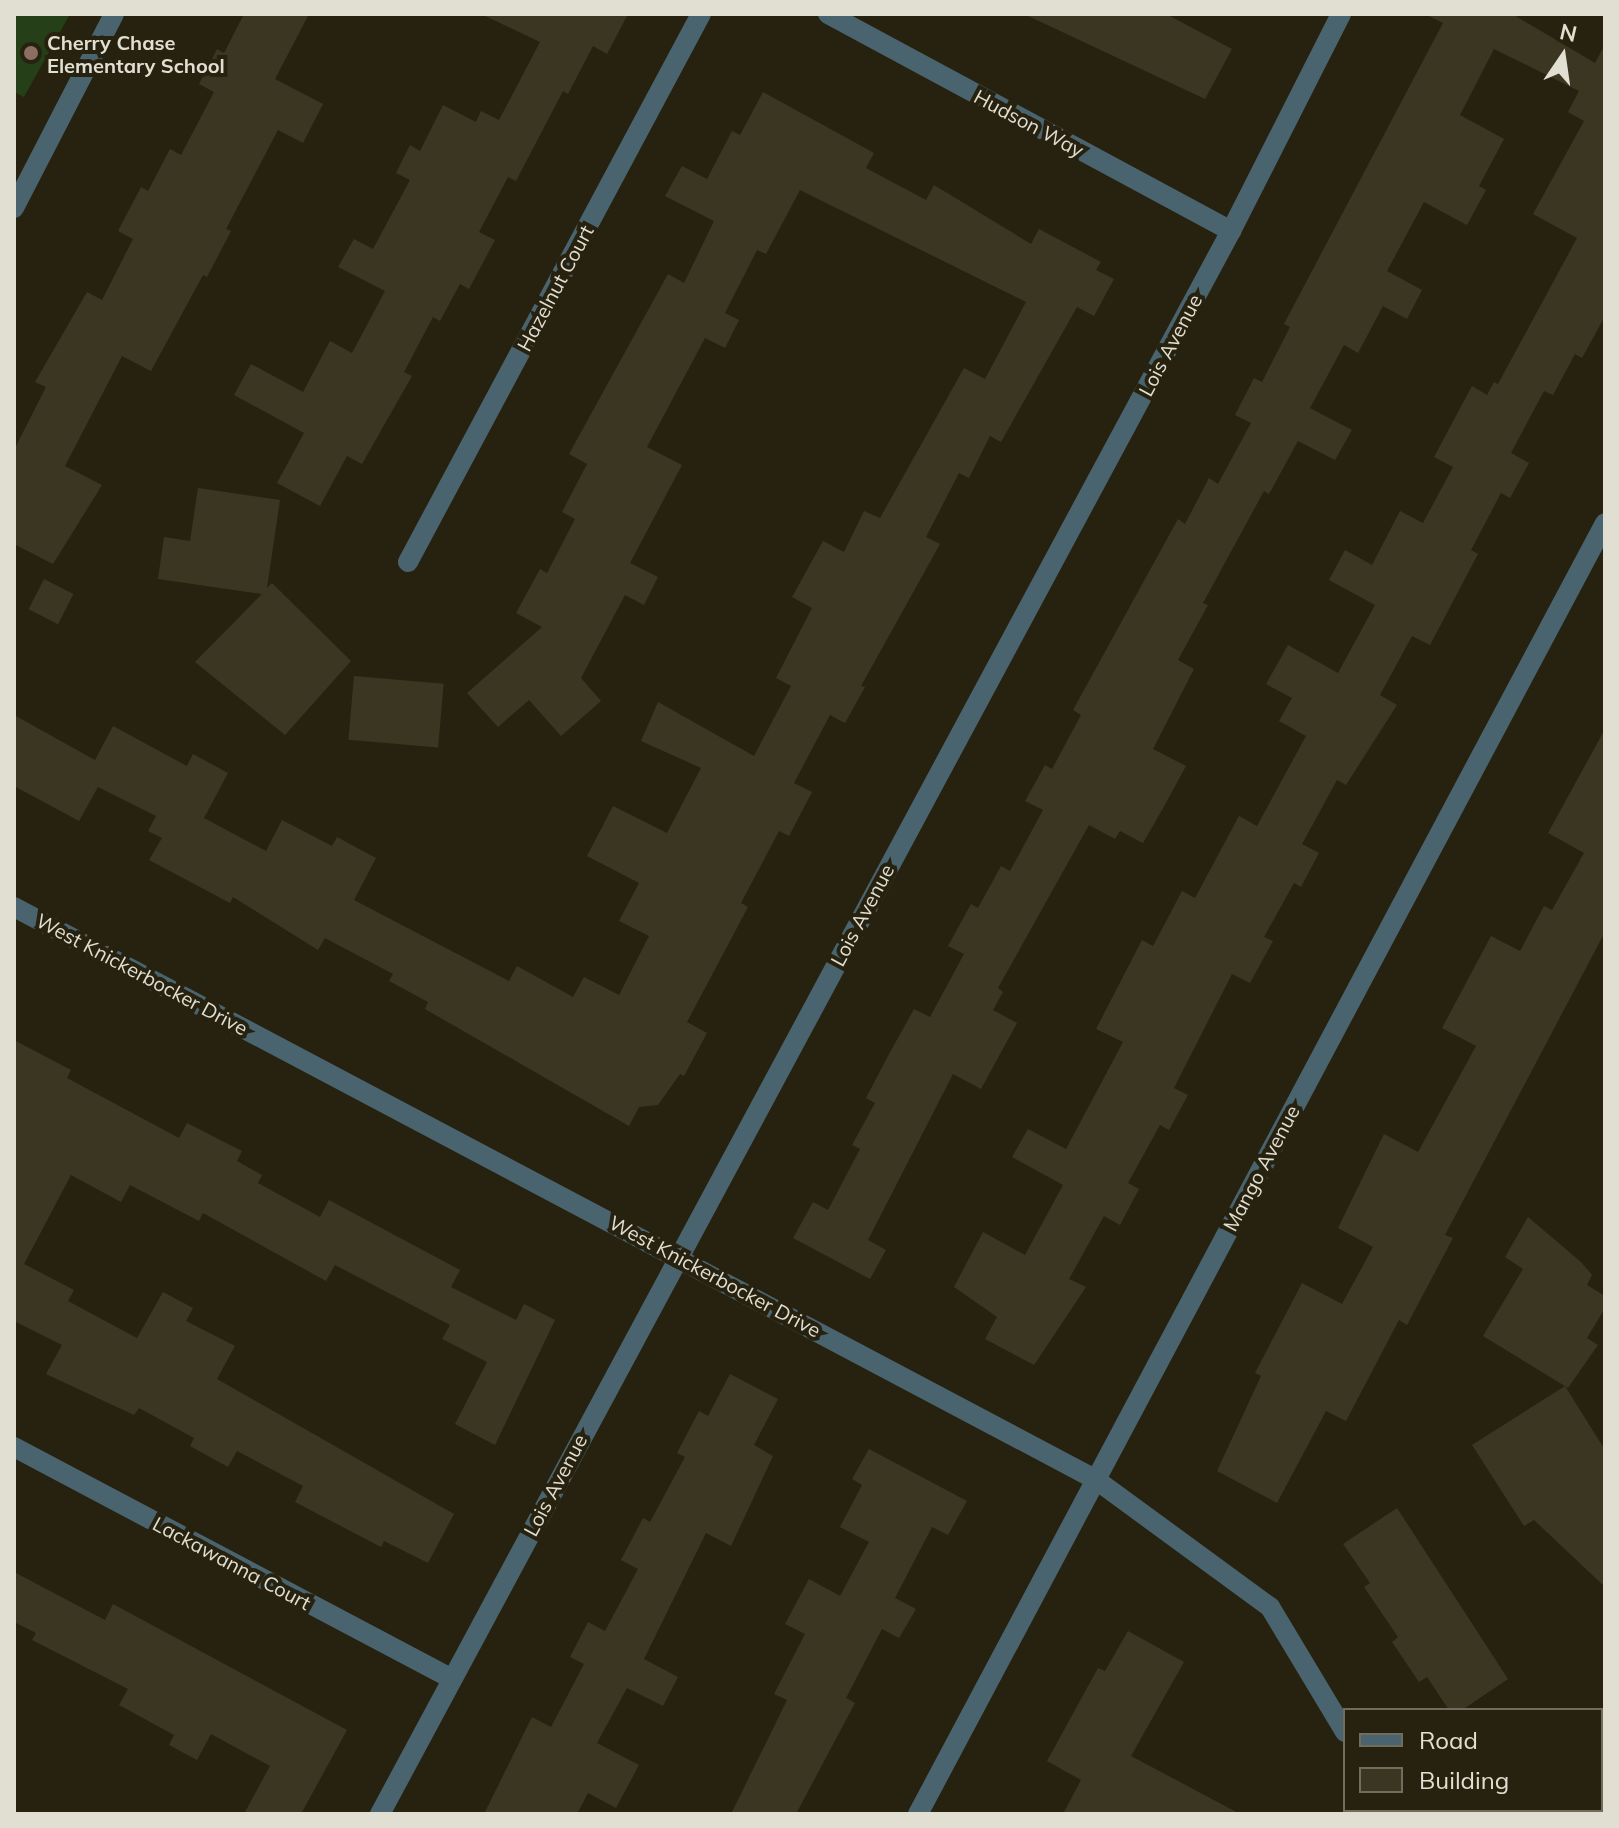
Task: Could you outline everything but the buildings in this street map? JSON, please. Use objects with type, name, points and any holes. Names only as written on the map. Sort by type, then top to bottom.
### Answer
[{"type":"street","points":[[14,208],[114,14]]},
{"type":"street","name":"Hazelnut Court","points":[[408,562],[701,14]]},
{"type":"street","name":"Hudson Way","points":[[828,14],[1231,231]]},
{"type":"street","name":"Lois Avenue","points":[[380,1814],[450,1678],[1231,231],[1341,14]]},
{"type":"street","name":"Mango Avenue","points":[[918,1814],[1605,523]]},
{"type":"street","name":"West Knickerbocker Drive","points":[[14,907],[679,1256],[1095,1479],[1270,1607],[1343,1729]]},
{"type":"street","name":"Lackawanna Court","points":[[14,1447],[450,1678]]},
{"type":"green space","name":"Cherry Chase Elementary School","points":[[14,14],[70,14],[24,97],[14,92]]},
{"type":"place","name":"Cherry Chase Elementary School","points":[[31,53]]}]
